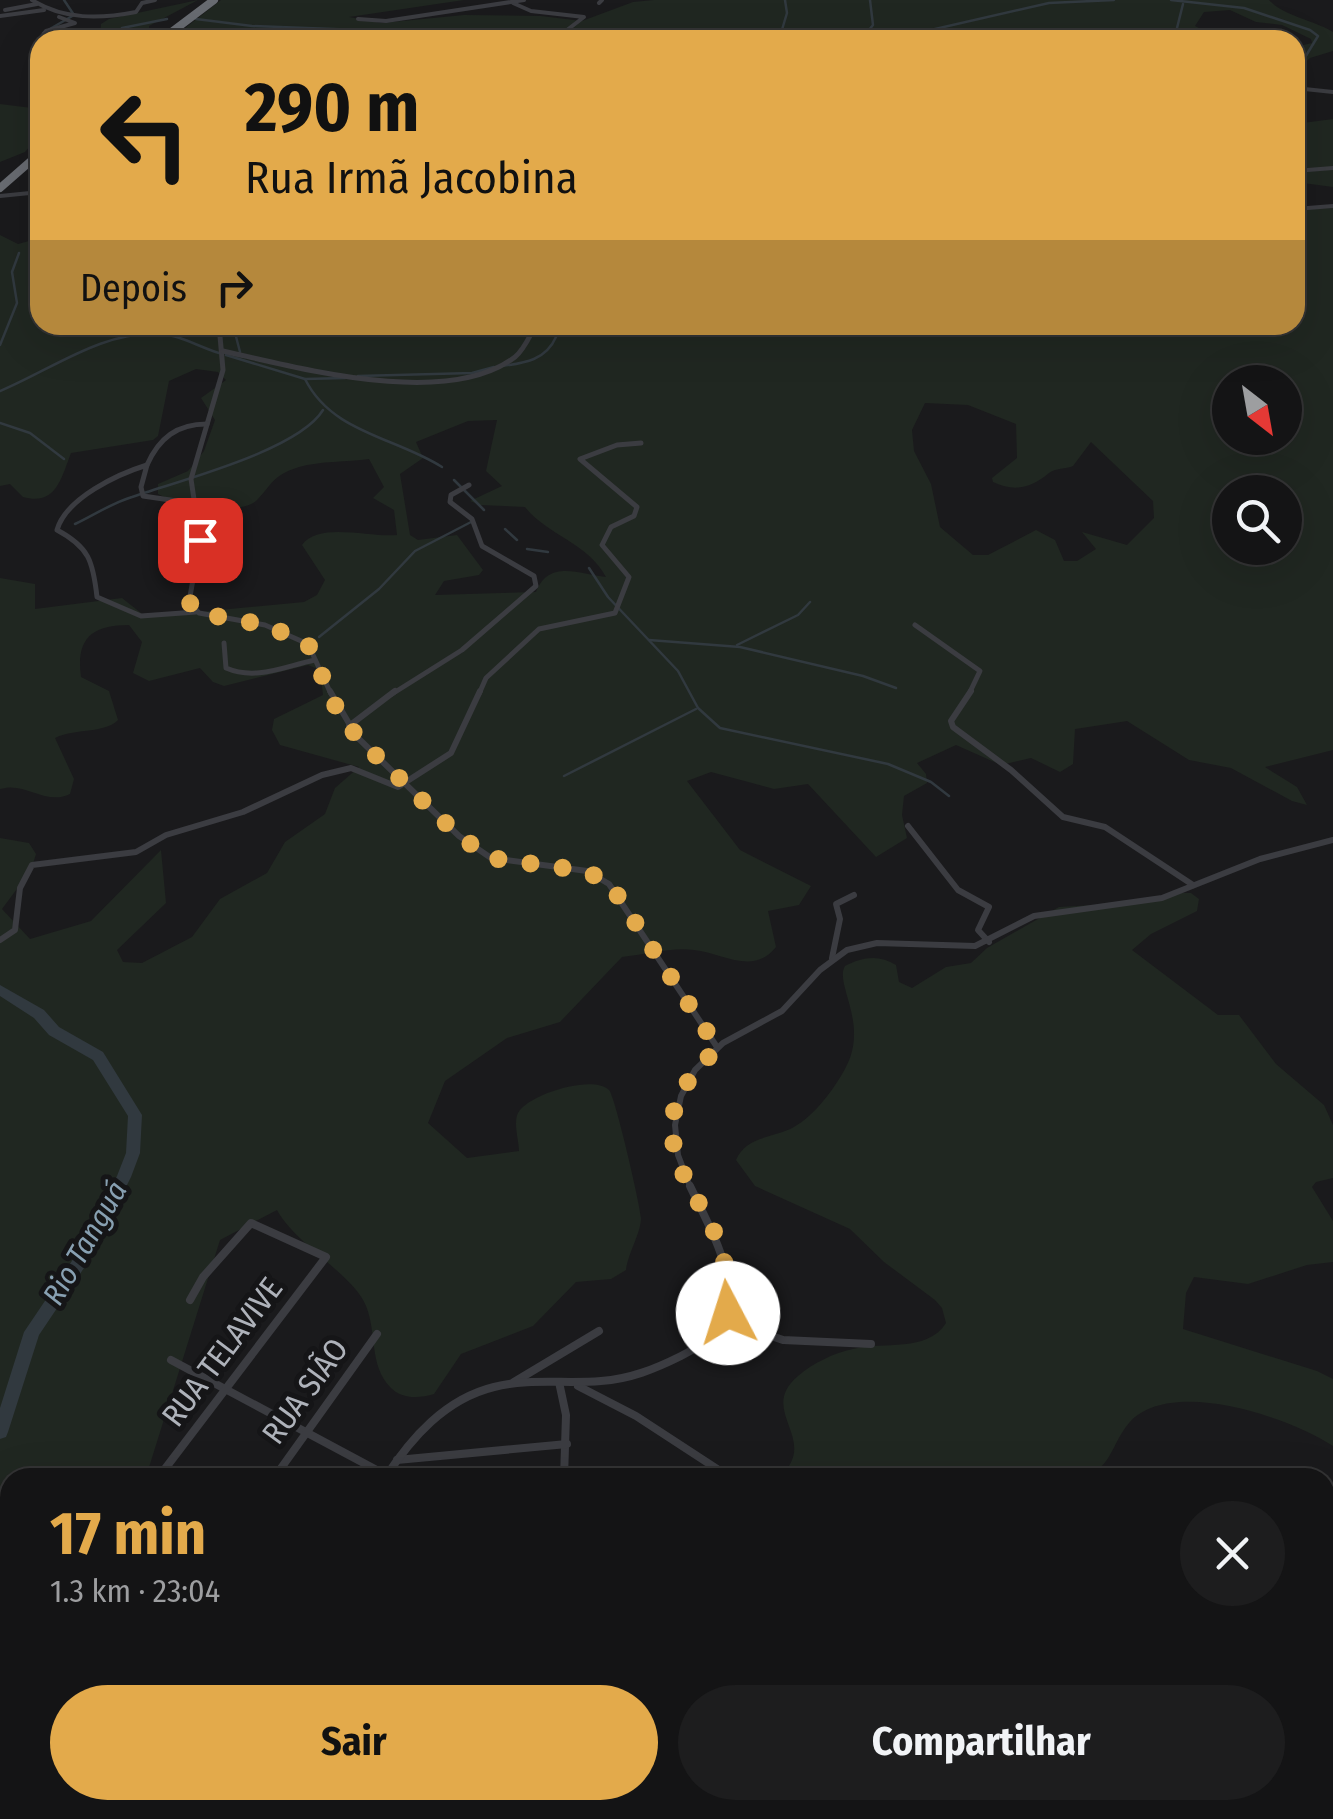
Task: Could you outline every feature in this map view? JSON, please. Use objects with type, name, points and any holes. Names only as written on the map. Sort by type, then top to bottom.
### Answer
[{"type":"highway","points":[[174,30],[214,0]]},
{"type":"highway","points":[[0,188],[30,162]]},
{"type":"street","points":[[54,14],[122,14],[136,12],[141,4],[155,0]]},
{"type":"street","points":[[358,18],[389,20],[524,0]]},
{"type":"street","points":[[5,10],[35,2],[74,22],[49,30]]},
{"type":"street","points":[[513,3],[533,13],[572,12],[584,17],[567,30]]},
{"type":"street","points":[[0,16],[46,10]]},
{"type":"street","points":[[1305,89],[1333,92]]},
{"type":"street","points":[[1305,170],[1333,168]]},
{"type":"street","points":[[3,196],[30,193]]},
{"type":"street","points":[[1305,208],[1333,206]]},
{"type":"street","points":[[198,612],[189,602],[200,540],[192,480],[222,370],[220,335]]},
{"type":"street","points":[[222,350],[276,364],[402,383],[494,371],[510,362],[532,335]]},
{"type":"street","points":[[198,512],[177,501],[144,496],[141,487],[151,453],[174,430],[207,424]]},
{"type":"street","points":[[0,940],[15,930],[18,917],[14,898],[32,865],[136,852],[166,835],[243,812],[322,775],[350,768],[392,785],[405,785],[451,753],[486,678],[539,629],[616,614],[628,572],[602,545],[610,527],[634,516],[637,507],[580,460],[602,449],[640,443]]},
{"type":"street","points":[[146,465],[110,477],[60,520],[57,530],[81,543],[94,571],[97,598],[141,616],[198,612],[266,625],[308,644],[350,726],[459,836],[491,858],[586,871],[610,884],[717,1047]]},
{"type":"street","points":[[350,726],[416,675],[462,650],[536,586],[534,576],[482,546],[472,519],[450,502],[452,495],[468,485]]},
{"type":"street","points":[[915,625],[980,671],[951,722],[953,726],[1062,817],[1105,827],[1194,885]]},
{"type":"street","points":[[224,643],[226,668],[239,674],[254,675],[315,660]]},
{"type":"street","points":[[908,826],[958,890],[989,907],[978,930],[989,942]]},
{"type":"street","points":[[512,1383],[616,1382],[647,1374],[704,1344],[721,1327],[728,1313],[730,1286],[716,1236],[686,1184],[672,1132],[674,1109],[717,1047],[758,1029],[781,1012],[832,958],[867,944],[958,948],[989,942],[1020,920],[1165,897],[1261,858],[1333,840]]},
{"type":"street","points":[[832,958],[840,918],[836,904],[854,895]]},
{"type":"street","name":"RUA TELAVIVE","points":[[165,1468],[326,1257],[256,1222],[246,1226],[202,1277],[190,1300]]},
{"type":"street","points":[[721,1327],[757,1331],[783,1340],[872,1344]]},
{"type":"street","points":[[392,1468],[426,1423],[460,1400],[512,1383],[599,1332]]},
{"type":"street","name":"RUA SIÃO","points":[[282,1468],[377,1334]]},
{"type":"street","points":[[171,1360],[371,1468]]},
{"type":"street","points":[[559,1382],[567,1444],[565,1468]]},
{"type":"street","points":[[574,1384],[636,1416],[717,1468]]},
{"type":"street","points":[[397,1460],[567,1444]]},
{"type":"shaded area","points":[[198,0],[149,26],[149,30],[101,30],[101,24]]},
{"type":"shaded area","points":[[221,0],[464,0],[349,17],[382,23],[464,15],[582,21],[633,2],[654,0],[1269,0],[1282,10],[1333,32],[1333,51],[1305,63],[1305,45],[1312,43],[1305,30],[1256,22],[1230,10],[1204,12],[1195,26],[1203,30],[183,30]]},
{"type":"shaded area","points":[[0,104],[30,108],[30,146],[0,162]]},
{"type":"shaded area","points":[[1333,119],[1333,187],[1305,183],[1305,123]]},
{"type":"shaded area","points":[[1333,208],[1333,750],[1265,767],[1297,787],[1307,805],[1231,768],[1189,760],[1127,721],[1075,729],[1073,764],[1060,772],[1031,758],[1001,765],[956,745],[917,763],[926,774],[927,783],[904,796],[902,815],[907,838],[876,857],[808,784],[774,789],[711,772],[687,781],[740,850],[811,886],[799,905],[768,911],[776,947],[767,956],[748,961],[685,949],[622,957],[560,1022],[507,1038],[445,1081],[428,1123],[467,1158],[519,1151],[518,1113],[534,1099],[576,1085],[590,1084],[609,1090],[641,1218],[626,1270],[611,1279],[576,1282],[533,1326],[461,1354],[434,1394],[411,1397],[395,1391],[383,1378],[360,1294],[297,1235],[277,1210],[220,1240],[149,1468],[0,1468],[0,838],[29,843],[36,854],[31,870],[2,909],[30,939],[91,921],[161,850],[166,903],[117,950],[123,962],[142,963],[192,937],[220,899],[267,873],[285,842],[325,814],[335,788],[359,767],[280,745],[272,730],[274,719],[323,695],[320,670],[308,665],[224,686],[213,682],[200,668],[149,681],[133,673],[142,642],[129,625],[104,628],[84,644],[81,677],[109,691],[118,720],[105,727],[55,738],[74,779],[70,794],[52,797],[18,788],[0,789],[0,578],[35,584],[35,609],[122,598],[146,617],[304,602],[317,595],[325,580],[302,545],[310,538],[332,532],[397,535],[394,510],[373,498],[384,487],[369,459],[290,470],[257,500],[237,508],[193,505],[158,494],[158,484],[188,471],[204,451],[215,420],[201,398],[226,380],[218,372],[196,369],[169,381],[158,436],[153,440],[71,453],[56,488],[43,498],[23,497],[10,484],[0,486],[0,235],[18,244],[30,241],[30,335],[1305,335],[1305,209]],"holes":[[[925,403],[968,405],[1016,424],[1017,458],[992,478],[993,482],[1016,488],[1030,485],[1051,471],[1073,466],[1091,442],[1153,501],[1154,518],[1127,545],[1082,532],[1096,549],[1077,561],[1064,561],[1055,540],[1036,530],[988,555],[973,555],[940,527],[931,484],[914,451],[912,430]],[[497,420],[486,471],[502,486],[470,501],[525,507],[589,556],[606,577],[566,571],[549,575],[536,592],[435,595],[444,581],[479,575],[483,570],[457,535],[418,540],[410,535],[400,474],[423,458],[416,442],[468,421]]]},
{"type":"shaded area","points":[[1180,893],[1191,893],[1199,899],[1197,911],[1151,934],[1132,950],[1218,1015],[1239,1015],[1276,1064],[1324,1105],[1333,1125],[1333,1178],[1316,1182],[1312,1187],[1333,1221],[1333,1262],[1307,1265],[1248,1284],[1194,1277],[1186,1293],[1183,1329],[1333,1379],[1333,1446],[1261,1414],[1200,1402],[1172,1403],[1148,1409],[1129,1423],[1099,1468],[786,1468],[794,1451],[783,1401],[798,1376],[846,1351],[928,1339],[946,1323],[935,1300],[884,1262],[850,1229],[755,1186],[736,1160],[746,1146],[794,1127],[809,1116],[845,1069],[854,1036],[844,983],[845,966],[864,959],[883,959],[896,965],[899,982],[912,988],[946,967],[971,963],[987,948],[1059,907],[1129,903]]},
{"type":"waterway","points":[[48,30],[74,15],[64,0]]},
{"type":"waterway","points":[[782,30],[787,13],[785,0]]},
{"type":"waterway","points":[[869,30],[873,25],[870,0]]},
{"type":"waterway","points":[[931,30],[1049,3],[1114,0]]},
{"type":"waterway","points":[[1171,0],[1244,8],[1310,30],[1318,36],[1305,57]]},
{"type":"waterway","points":[[1176,30],[1183,4]]},
{"type":"waterway","points":[[121,30],[167,19]]},
{"type":"waterway","points":[[196,19],[252,26],[359,30]]},
{"type":"waterway","points":[[0,345],[17,303],[12,272],[19,253]]},
{"type":"waterway","points":[[0,391],[78,353],[134,335]]},
{"type":"waterway","points":[[165,335],[219,353]]},
{"type":"waterway","points":[[236,335],[240,352]]},
{"type":"waterway","points":[[502,366],[541,355],[552,345],[554,335]]},
{"type":"waterway","points":[[226,355],[305,379]]},
{"type":"waterway","points":[[358,376],[472,373],[494,367]]},
{"type":"waterway","points":[[305,379],[345,378]]},
{"type":"waterway","points":[[305,379],[317,397],[348,423],[442,467]]},
{"type":"waterway","points":[[75,524],[125,500],[263,451],[289,439],[323,410]]},
{"type":"waterway","points":[[0,423],[30,433],[64,459]]},
{"type":"waterway","points":[[454,480],[484,510]]},
{"type":"waterway","points":[[319,637],[379,589],[415,551],[473,521]]},
{"type":"waterway","points":[[505,529],[517,540]]},
{"type":"waterway","points":[[527,549],[548,552]]},
{"type":"waterway","points":[[589,568],[608,597],[678,671],[698,708],[720,728],[888,764],[931,782],[949,796]]},
{"type":"waterway","points":[[737,645],[798,615],[810,602]]},
{"type":"waterway","points":[[649,640],[740,647],[863,676],[896,688]]},
{"type":"waterway","points":[[564,776],[696,709]]},
{"type":"waterway","name":"Rio Tanguá","points":[[0,990],[39,1014],[54,1031],[98,1056],[135,1115],[133,1153],[124,1177],[85,1254],[32,1332],[0,1432]]},
{"type":"route","points":[[200,540],[189,602],[199,613],[266,625],[308,644],[336,707],[357,737],[459,836],[491,858],[586,871],[610,884],[717,1047],[686,1085],[674,1109],[672,1132],[686,1184],[716,1236],[730,1286],[728,1313]]}]
